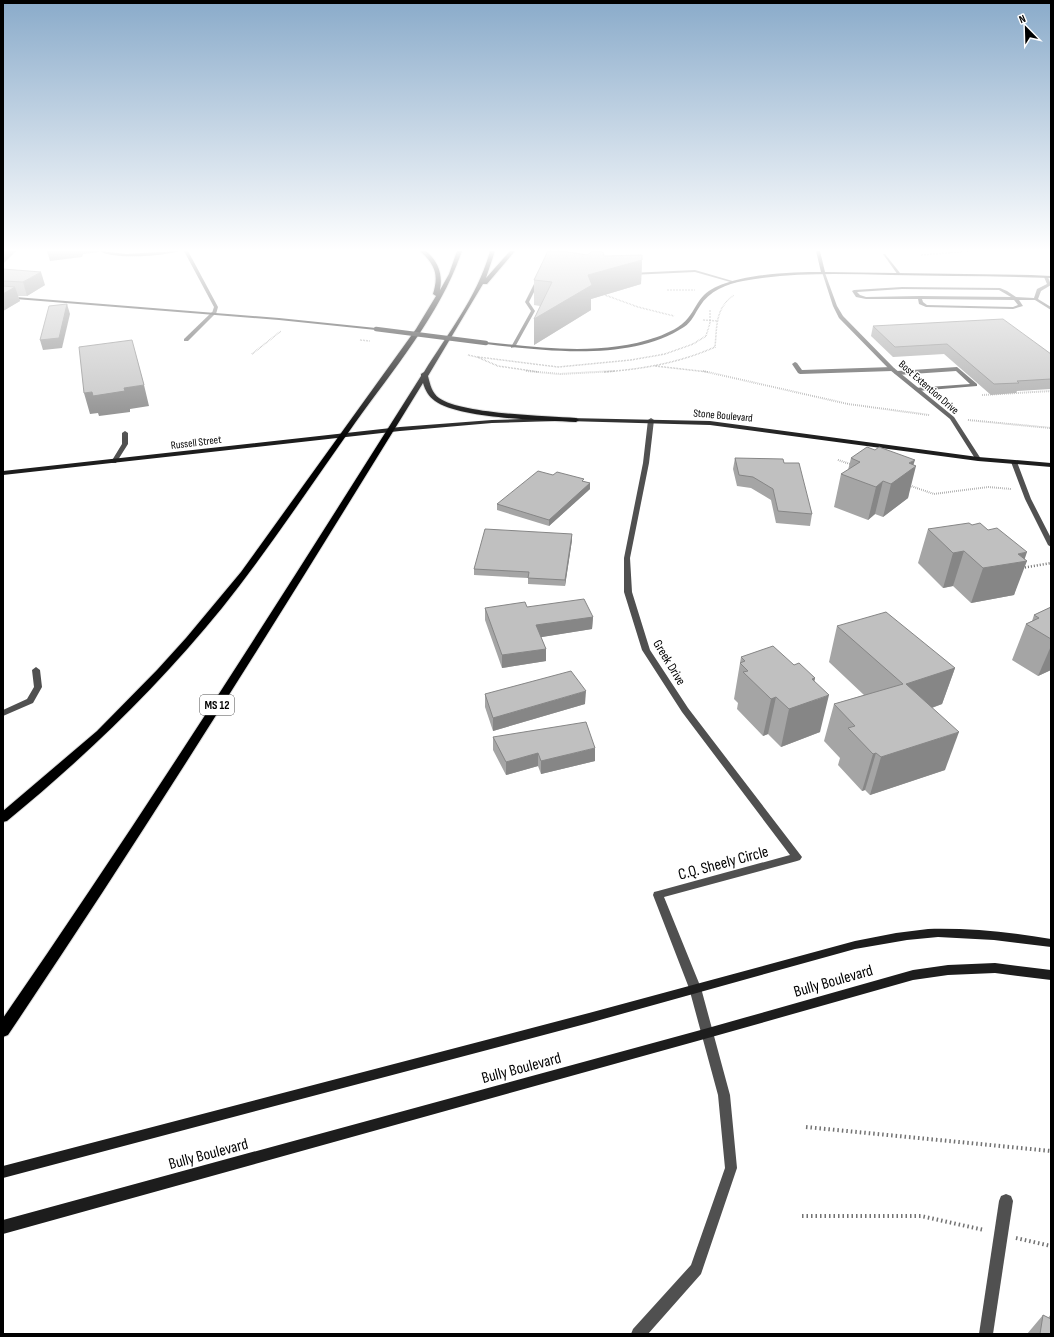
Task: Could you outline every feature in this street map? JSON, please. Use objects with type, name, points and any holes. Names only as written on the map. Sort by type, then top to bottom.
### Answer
[{"type":"main road","points":[[3,818],[84,749],[178,655],[244,574],[429,313]]},
{"type":"main road","name":"MS 12","points":[[3,1030],[83,913],[241,668],[463,313]]},
{"type":"main road","points":[[424,374],[429,391],[436,400],[446,406],[466,410],[576,420]]},
{"type":"street","points":[[186,340],[214,313]]},
{"type":"street","points":[[218,313],[376,329],[513,347],[560,350],[617,348],[662,336],[683,326],[693,313]]},
{"type":"street","points":[[513,347],[532,313]]},
{"type":"street","name":"Bost Extention Drive","points":[[839,313],[841,318],[892,369],[952,418],[978,459]]},
{"type":"street","points":[[795,364],[800,372],[847,368],[892,369]]},
{"type":"street","points":[[897,373],[957,369],[975,385],[917,390]]},
{"type":"street","name":"Stone Boulevard","points":[[391,429],[492,422],[576,420],[651,420],[710,423],[765,429],[978,459],[1051,465]]},
{"type":"street","name":"Greek Drive","points":[[651,420],[646,463],[627,558],[628,592],[646,650],[685,710],[797,857]]},
{"type":"street","name":"Russell Street","points":[[3,473],[114,462],[391,429]]},
{"type":"street","points":[[114,462],[125,444],[125,433]]},
{"type":"street","points":[[1014,462],[1024,490],[1051,545]]},
{"type":"street","points":[[3,713],[30,701],[38,687],[36,670]]},
{"type":"street","name":"C.Q. Sheely Circle","points":[[695,988],[658,895],[797,857]]},
{"type":"street","name":"Bully Boulevard","points":[[3,1172],[566,1024],[855,945],[894,937],[937,933],[986,935],[1051,943]]},
{"type":"street","name":"Bully Boulevard","points":[[3,1226],[708,1034],[913,975],[948,970],[995,968],[1051,976]]},
{"type":"street","points":[[638,1334],[696,1269],[731,1168],[724,1095],[695,988]]},
{"type":"street","points":[[986,1334],[1006,1201]]},
{"type":"path","points":[[666,313],[690,319],[718,322]]},
{"type":"path","points":[[710,313],[710,321],[706,336],[693,344],[665,354],[631,360],[558,367],[477,357],[484,361],[543,374],[584,375],[650,366],[674,367],[731,377],[848,404],[952,418],[1051,428]]},
{"type":"path","points":[[252,354],[285,328]]},
{"type":"path","points":[[671,362],[674,367]]},
{"type":"path","points":[[981,396],[1051,392]]},
{"type":"path","points":[[838,460],[859,468]]},
{"type":"path","points":[[901,483],[934,494],[988,487],[1024,490]]},
{"type":"path","points":[[1021,568],[1051,563]]},
{"type":"path","points":[[806,1127],[969,1142],[1051,1152]]},
{"type":"path","points":[[802,1216],[921,1216],[1051,1246]]},
{"type":"building","points":[[47,313],[65,313],[59,338],[40,340]]},
{"type":"building","points":[[537,313],[544,313],[534,319]]},
{"type":"building","points":[[1003,319],[1051,354],[1051,379],[994,384],[947,344],[895,347],[873,326]]},
{"type":"building","points":[[132,340],[144,385],[124,388],[125,391],[93,396],[92,392],[84,393],[79,347]]},
{"type":"building","points":[[867,447],[875,450],[879,447],[915,460],[909,463],[916,466],[891,484],[883,481],[876,487],[841,474],[860,462],[851,458]]},
{"type":"building","points":[[735,458],[783,459],[784,463],[799,463],[812,514],[778,511],[773,489],[753,477],[739,475]]},
{"type":"building","points":[[538,471],[553,475],[557,472],[584,479],[582,481],[590,483],[549,520],[497,504]]},
{"type":"building","points":[[969,523],[972,525],[980,523],[988,530],[997,528],[1027,552],[1018,554],[1027,561],[983,568],[964,551],[953,553],[928,529]]},
{"type":"building","points":[[485,529],[572,534],[565,580],[528,578],[529,572],[474,569]]},
{"type":"building","points":[[584,599],[593,617],[536,625],[546,649],[502,655],[485,608],[525,602],[527,607]]},
{"type":"building","points":[[1051,607],[1051,639],[1026,624],[1039,618],[1034,615]]},
{"type":"building","points":[[886,612],[955,668],[906,684],[959,732],[881,757],[876,753],[873,754],[848,728],[855,726],[834,704],[903,684],[837,626]]},
{"type":"building","points":[[773,646],[794,665],[799,663],[815,678],[812,679],[829,695],[789,709],[776,697],[771,699],[743,672],[748,671],[740,663],[745,661],[741,657]]},
{"type":"building","points":[[571,671],[586,691],[493,718],[485,694]]},
{"type":"building","points":[[586,722],[595,748],[541,761],[538,753],[506,762],[493,737]]},
{"type":"building","points":[[1043,1315],[1051,1319],[1051,1334],[1040,1334]]}]
